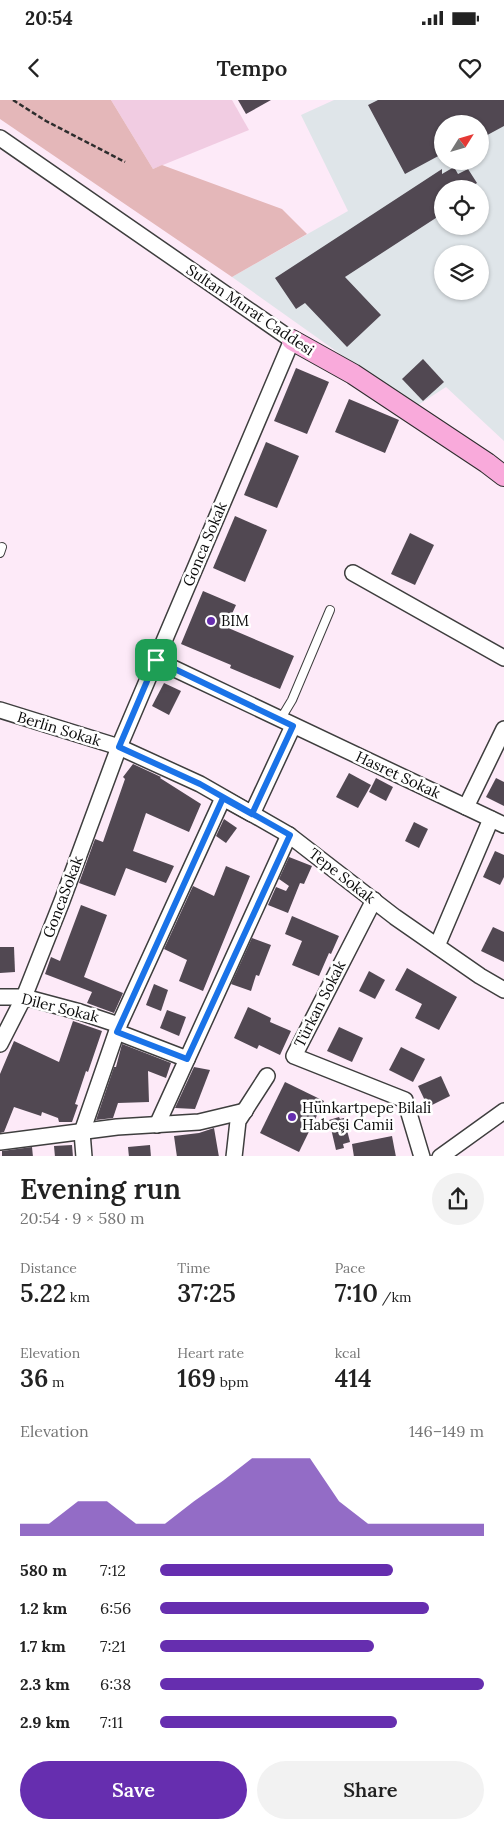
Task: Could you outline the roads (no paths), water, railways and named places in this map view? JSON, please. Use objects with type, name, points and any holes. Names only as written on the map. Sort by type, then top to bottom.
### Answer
[{"type":"street","name":"Sultan Murat Caddesi","points":[[0,138],[292,340],[353,374],[487,462],[504,476]]},
{"type":"street","name":"Gonca Sokak","points":[[119,747],[292,340]]},
{"type":"street","points":[[353,573],[504,658]]},
{"type":"street","name":"Hasret Sokak","points":[[156,660],[497,822]]},
{"type":"street","name":"Berlin Sokak","points":[[0,710],[119,747]]},
{"type":"street","points":[[84,1156],[82,1132],[118,1028],[223,798],[252,814],[286,723]]},
{"type":"street","points":[[466,807],[504,729]]},
{"type":"street","name":"Tepe Sokak","points":[[119,747],[200,784],[290,835],[437,946],[504,990]]},
{"type":"street","name":"GoncaSokak","points":[[0,1044],[24,997],[119,747]]},
{"type":"street","points":[[437,946],[497,822]]},
{"type":"street","points":[[157,1125],[290,835]]},
{"type":"street","name":"Türkan Sokak","points":[[374,900],[294,1056],[405,1100],[422,1156]]},
{"type":"street","name":"Diler Sokak","points":[[0,997],[24,997],[80,1012],[187,1059]]},
{"type":"street","points":[[234,1156],[238,1121],[267,1076]]},
{"type":"street","points":[[0,1142],[117,1127],[200,1122],[245,1111]]},
{"type":"street","points":[[440,1156],[504,1111]]},
{"type":"lane","points":[[286,723],[292,700],[330,610]]},
{"type":"place","name":"BIM","points":[[211,621]]},
{"type":"place","name":"Hünkartpepe Bilali Habeşi Camii","points":[[292,1117]]}]
